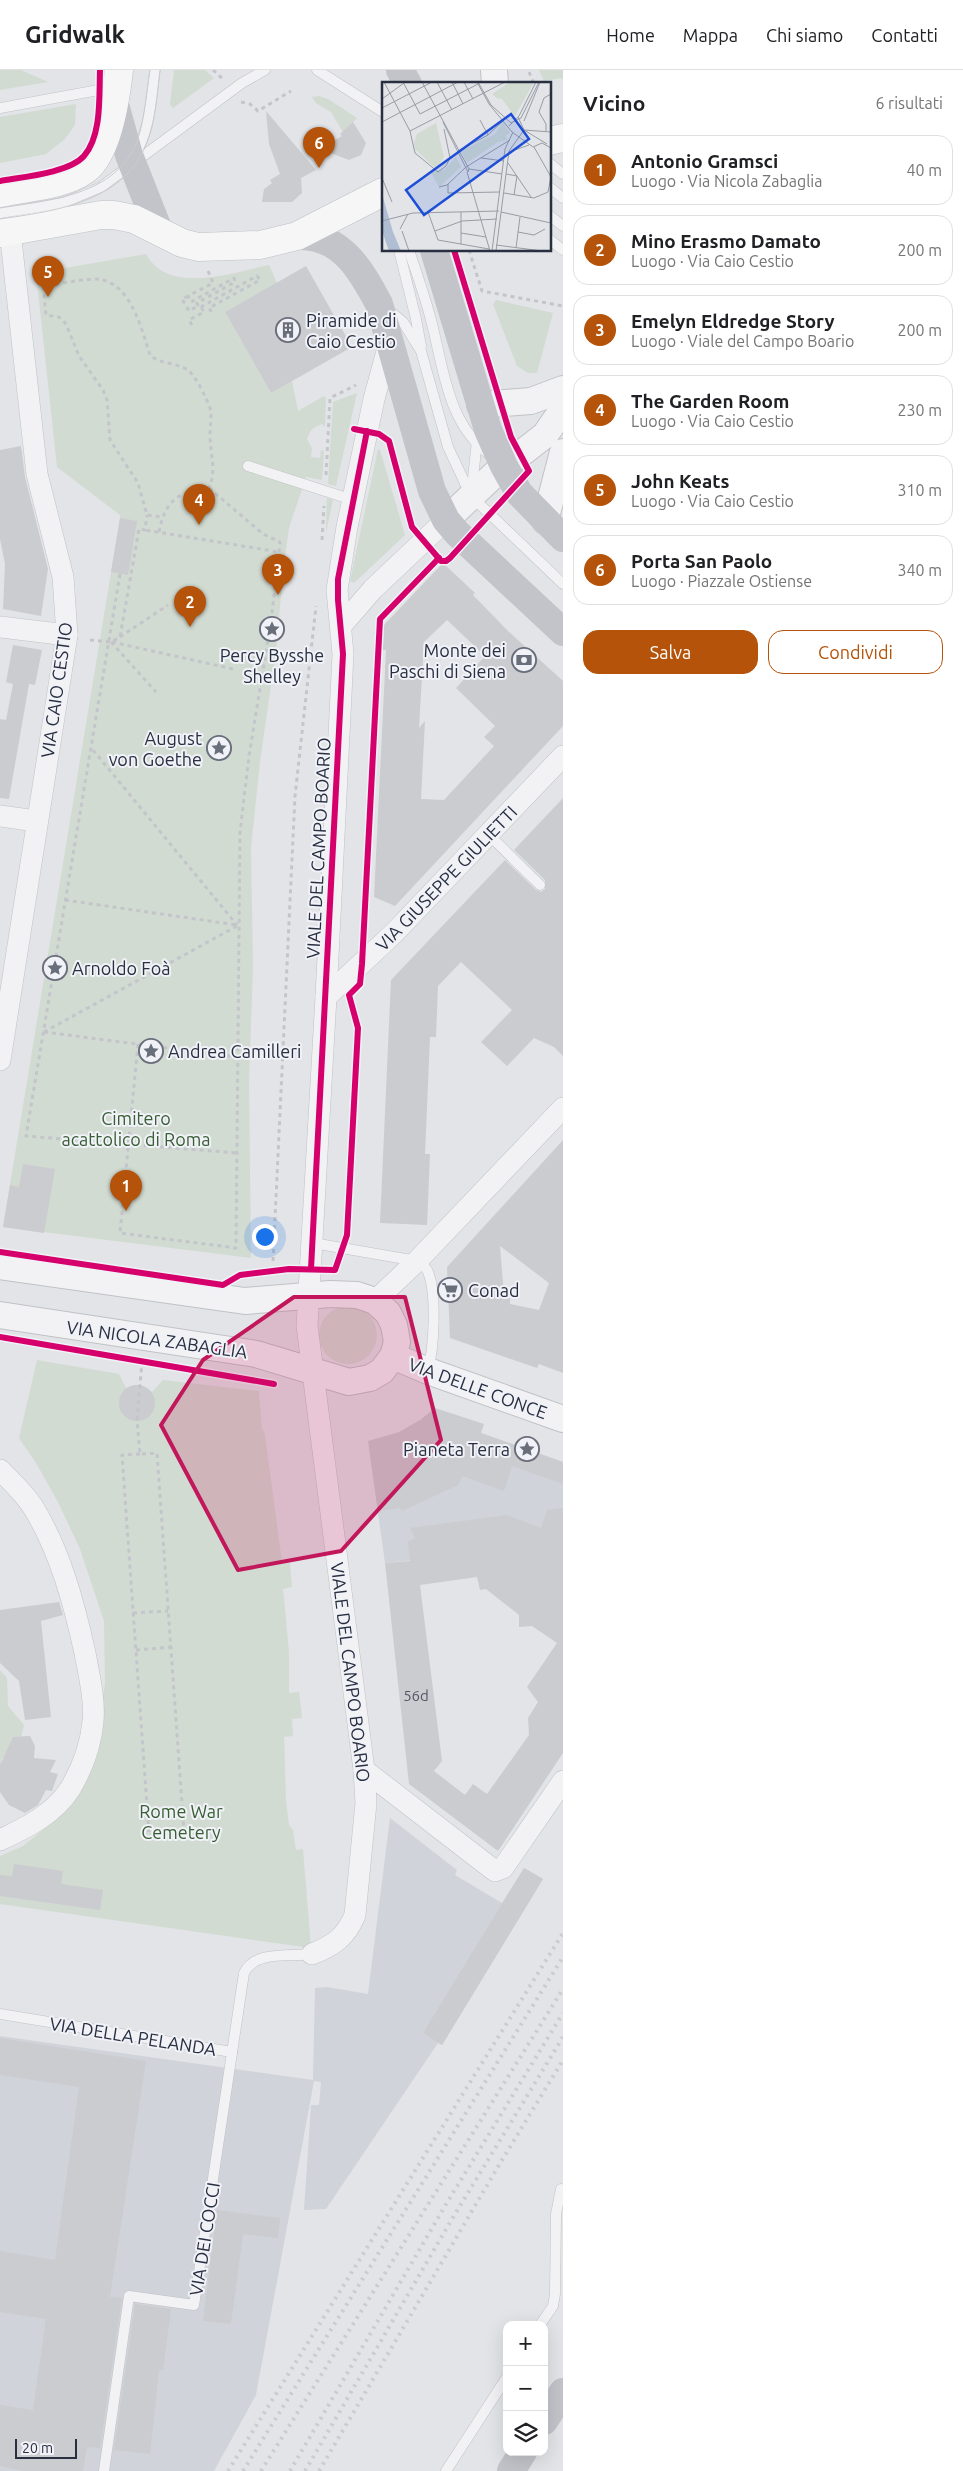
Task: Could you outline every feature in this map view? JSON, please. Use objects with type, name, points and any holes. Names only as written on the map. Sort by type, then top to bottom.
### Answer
[{"type":"main road","points":[[400,70],[407,82]]},
{"type":"main road","points":[[117,86],[129,165],[159,231]]},
{"type":"main road","points":[[0,192],[68,178],[92,165],[102,148],[117,86]]},
{"type":"main road","points":[[3,226],[108,214],[134,219],[189,245],[214,248],[260,245],[297,236],[382,193]]},
{"type":"main road","points":[[297,236],[315,237],[341,249],[357,266],[379,304],[432,491],[446,520],[465,541],[563,632]]},
{"type":"main road","points":[[434,251],[480,405],[504,466],[520,493],[554,530]]},
{"type":"main road","points":[[548,2415],[563,2392]]},
{"type":"main road","points":[[511,2471],[520,2456]]},
{"type":"street","name":"VIA CAIO CESTIO","points":[[0,1060],[36,821],[68,635],[63,577],[38,474],[3,226]]},
{"type":"street","name":"VIALE DEL CAMPO BOARIO","points":[[309,1296],[343,654],[338,579],[374,399],[389,344]]},
{"type":"street","points":[[480,405],[531,401],[563,389]]},
{"type":"street","points":[[341,626],[373,589],[471,496],[504,466],[545,435],[563,409]]},
{"type":"street","points":[[554,530],[563,452]]},
{"type":"street","points":[[0,627],[68,635]]},
{"type":"street","name":"VIA GIUSEPPE GIULIETTI","points":[[326,998],[395,932],[563,756]]},
{"type":"street","points":[[0,816],[36,821]]},
{"type":"street","points":[[375,1301],[417,1261],[563,1108]]},
{"type":"street","points":[[0,1266],[253,1301],[309,1296],[347,1294],[375,1301],[388,1313],[394,1325],[397,1342],[393,1356],[378,1374],[360,1381],[336,1380],[312,1370],[307,1335],[309,1296]]},
{"type":"street","name":"VIA NICOLA ZABAGLIA","points":[[0,1316],[256,1354],[312,1370]]},
{"type":"street","name":"VIA DELLE CONCE","points":[[393,1356],[428,1371],[563,1419]]},
{"type":"street","name":"VIALE DEL CAMPO BOARIO","points":[[312,1370],[364,1770],[366,1802],[355,1915],[347,1932],[340,1940],[312,1954]]},
{"type":"street","points":[[0,1470],[32,1506],[55,1552],[75,1612],[88,1668],[94,1719],[87,1751],[74,1780],[64,1796],[35,1822],[0,1840]]},
{"type":"street","points":[[364,1770],[495,1871],[503,1868],[563,1781]]},
{"type":"lane","points":[[129,165],[145,132],[154,70]]},
{"type":"lane","points":[[3,226],[90,193],[110,181],[129,165],[242,83],[265,70]]},
{"type":"lane","points":[[317,70],[382,113]]},
{"type":"lane","points":[[0,108],[117,86]]},
{"type":"lane","points":[[554,143],[563,174]]},
{"type":"lane","points":[[550,188],[563,198]]},
{"type":"lane","points":[[550,216],[563,226]]},
{"type":"lane","points":[[550,240],[563,250]]},
{"type":"lane","points":[[398,251],[416,319],[421,351],[448,447],[471,496],[563,584]]},
{"type":"lane","points":[[410,251],[428,307],[456,413],[465,430],[477,444],[504,466]]},
{"type":"lane","points":[[379,304],[398,316],[421,351]]},
{"type":"lane","points":[[471,496],[480,405]]},
{"type":"lane","points":[[248,466],[353,500]]},
{"type":"lane","points":[[489,835],[540,885]]},
{"type":"lane","points":[[312,1243],[417,1261],[428,1272],[434,1345],[428,1371]]},
{"type":"lane","name":"VIA DELLA PELANDA","points":[[0,2014],[232,2052],[242,1979],[250,1964],[264,1958],[312,1954]]},
{"type":"lane","name":"VIA DEI COCCI","points":[[104,2471],[129,2296],[194,2305],[232,2052]]},
{"type":"lane","points":[[543,2321],[553,2306],[556,2214],[561,2190]]},
{"type":"lane","points":[[555,2273],[563,2259]]},
{"type":"lane","points":[[446,2471],[503,2383]]},
{"type":"path","points":[[213,70],[225,81]]},
{"type":"path","points":[[529,72],[533,82]]},
{"type":"path","points":[[238,98],[242,104],[250,104],[258,111],[291,91]]},
{"type":"path","points":[[469,251],[482,290],[563,306]]},
{"type":"path","points":[[208,271],[213,282],[182,299],[189,311],[257,276],[260,280],[209,308],[212,313]]},
{"type":"path","points":[[188,296],[191,302],[234,278],[236,282],[197,303],[204,312],[189,320],[192,325]]},
{"type":"path","points":[[145,530],[147,515],[138,483],[110,440],[107,400],[103,390],[79,356],[64,321],[59,316],[46,315],[42,287],[93,279],[115,286],[128,300],[150,355],[191,372],[210,413],[210,435],[214,464],[209,488]]},
{"type":"path","points":[[321,546],[330,398],[358,384]]},
{"type":"path","points":[[159,532],[166,507],[180,495],[209,488]]},
{"type":"path","points":[[138,1044],[120,1233],[236,1248],[240,832],[249,756],[271,621],[280,542],[263,534],[209,488]]},
{"type":"path","points":[[147,515],[162,517]]},
{"type":"path","points":[[120,637],[139,529],[279,552]]},
{"type":"path","points":[[120,574],[26,1136],[237,1153]]},
{"type":"path","points":[[273,1261],[295,796],[316,603]]},
{"type":"path","points":[[110,642],[168,605]]},
{"type":"path","points":[[90,640],[110,642],[233,670]]},
{"type":"path","points":[[110,642],[156,692]]},
{"type":"path","points":[[93,750],[238,925]]},
{"type":"path","points":[[66,900],[238,925]]},
{"type":"path","points":[[44,1032],[238,925]]},
{"type":"path","points":[[44,1032],[237,1057]]},
{"type":"path","points":[[132,1359],[150,1362]]},
{"type":"path","points":[[140,1454],[137,1420],[142,1361]]},
{"type":"path","points":[[157,1453],[184,1832],[149,1834],[122,1455],[140,1454],[157,1453]]},
{"type":"path","points":[[133,1613],[168,1611]]},
{"type":"path","points":[[136,1650],[171,1646]]},
{"type":"highlighted area","points":[[294,1297],[405,1297],[441,1440],[341,1551],[238,1570],[161,1425],[203,1360]]},
{"type":"shaded area","points":[[435,1417],[563,1462],[563,1582],[512,1550],[385,1563],[369,1449],[392,1444]]},
{"type":"shaded area","points":[[390,1818],[457,1870],[455,1875],[502,1903],[524,1868],[543,1879],[442,2045],[438,2043],[326,2209],[304,2210],[311,2105],[319,2105],[321,2082],[314,2081],[256,2395],[214,2471],[0,2471],[0,2036],[313,2080],[315,1988],[327,1987],[368,1994]]},
{"type":"green space","points":[[0,70],[21,70],[48,82],[0,90]]},
{"type":"green space","points":[[174,70],[205,70],[214,78],[173,108],[170,104]]},
{"type":"green space","points":[[539,70],[563,70],[563,80],[561,78],[544,81]]},
{"type":"green space","points":[[319,96],[328,99],[357,118],[343,132],[331,112],[316,103],[312,97]]},
{"type":"green space","points":[[76,104],[75,125],[65,139],[46,154],[0,163],[0,117]]},
{"type":"green space","name":"Cimitero acattolico di Roma","points":[[146,254],[156,267],[170,274],[185,278],[221,276],[269,265],[277,283],[225,312],[271,393],[292,381],[298,411],[324,396],[326,398],[325,427],[322,424],[314,428],[307,439],[312,448],[311,457],[320,458],[321,450],[324,451],[322,480],[306,477],[289,528],[283,570],[277,643],[260,762],[251,848],[253,967],[249,1081],[251,1258],[3,1227],[120,518],[120,515],[57,467],[36,273]]},
{"type":"green space","points":[[496,300],[553,313],[537,373],[528,373],[517,366],[493,304]]},
{"type":"green space","points":[[357,393],[336,486],[328,484],[333,402]]},
{"type":"green space","points":[[378,449],[380,450],[405,535],[354,583],[350,581]]},
{"type":"green space","points":[[327,498],[333,500],[326,533]]},
{"type":"green space","points":[[348,1306],[359,1308],[372,1319],[377,1335],[375,1346],[364,1359],[348,1364],[337,1362],[324,1351],[319,1335],[321,1324],[332,1311]]},
{"type":"green space","name":"Rome War Cemetery","points":[[37,1360],[119,1374],[126,1388],[140,1386],[152,1392],[163,1380],[259,1391],[262,1428],[265,1435],[282,1562],[290,1563],[292,1587],[283,1589],[289,1652],[289,1693],[299,1692],[302,1718],[292,1719],[293,1736],[284,1737],[286,1801],[289,1825],[293,1830],[296,1850],[303,1849],[311,1948],[0,1904],[0,1856],[23,1846],[55,1820],[97,1733],[105,1684],[104,1621],[80,1549],[58,1502],[36,1463],[19,1438]]},
{"type":"green space","points":[[0,1670],[7,1678],[8,1706],[24,1725],[21,1738],[1,1760],[5,1788],[0,1791]]},
{"type":"building","points":[[266,111],[316,170],[301,178],[302,193],[292,202],[262,202],[264,189],[272,183],[270,180],[280,174],[269,144]]},
{"type":"building","points":[[353,122],[366,143],[361,155],[349,160],[320,149],[342,136],[340,134]]},
{"type":"building","name":"Piramide di Caio Cestio","points":[[306,266],[352,347],[271,393],[225,312]]},
{"type":"building","points":[[21,446],[25,477],[48,569],[41,616],[3,609],[5,564],[0,539],[0,450]]},
{"type":"building","points":[[120,518],[137,521],[128,575],[111,572]]},
{"type":"building","points":[[443,563],[475,593],[473,595],[508,631],[563,681],[563,726],[395,906],[374,897],[386,650],[382,650],[384,625]],"holes":[[[447,620],[485,656],[456,688],[495,726],[484,737],[494,746],[444,800],[421,799],[425,721],[419,728],[424,642]]]},
{"type":"building","points":[[13,645],[42,650],[35,685],[29,684],[9,799],[0,798],[0,719],[6,720],[13,684],[6,682]]},
{"type":"building","points":[[563,798],[563,1056],[554,1047],[534,1038],[507,1066],[481,1042],[512,1010],[461,962],[438,986],[436,1037],[430,1037],[425,1154],[430,1154],[427,1225],[380,1223],[391,980],[505,860],[536,890],[541,892],[545,889],[545,880],[514,850]]},
{"type":"building","points":[[563,1140],[563,1373],[539,1364],[537,1368],[450,1338],[447,1267]],"holes":[[[500,1246],[549,1283],[539,1310],[510,1304],[510,1298],[504,1295]]]},
{"type":"building","points":[[23,1164],[55,1169],[44,1233],[3,1227],[10,1185],[19,1187]]},
{"type":"building","points":[[137,1385],[150,1390],[155,1403],[150,1416],[137,1421],[124,1416],[119,1403],[124,1390]]},
{"type":"building","points":[[435,1408],[484,1424],[481,1433],[563,1462],[563,1484],[512,1466],[504,1491],[462,1476],[458,1485],[402,1511],[400,1508],[378,1511],[368,1441],[399,1432],[420,1420]]},
{"type":"building","points":[[563,1508],[563,1753],[498,1851],[409,1784],[385,1563],[410,1561],[408,1542],[415,1538],[410,1528],[507,1515],[541,1528],[547,1510]],"holes":[[[477,1577],[480,1590],[486,1589],[519,1615],[519,1627],[532,1626],[557,1643],[527,1687],[538,1702],[528,1718],[529,1735],[487,1794],[473,1784],[465,1795],[434,1771],[442,1761],[420,1585]]]},
{"type":"building","points":[[59,1602],[63,1615],[41,1621],[51,1717],[25,1720],[19,1681],[0,1663],[0,1610]]},
{"type":"building","points":[[30,1736],[35,1746],[34,1758],[56,1760],[50,1772],[58,1774],[52,1791],[46,1790],[38,1805],[25,1813],[9,1805],[0,1792],[0,1765],[13,1737]]},
{"type":"building","points":[[14,1864],[63,1871],[61,1884],[103,1890],[100,1910],[0,1896],[0,1875],[12,1876]]},
{"type":"building","points":[[524,1868],[543,1879],[442,2045],[423,2033]]},
{"type":"building","points":[[0,2038],[146,2061],[110,2297],[122,2298],[100,2448],[87,2447],[83,2471],[24,2471],[0,2466],[0,2405],[33,2410],[46,2319],[0,2312],[0,2251],[55,2260],[79,2087],[0,2075]]},
{"type":"building","points":[[217,2210],[280,2218],[278,2238],[243,2234],[231,2324],[203,2321]]},
{"type":"building","points":[[135,2304],[171,2309],[163,2370],[159,2370],[150,2454],[114,2450]]},
{"type":"tram line","points":[[0,208],[59,198],[79,192],[114,174],[127,159],[140,133],[150,70]]},
{"type":"tram line","points":[[0,219],[42,212],[84,201],[103,192],[121,180],[135,165],[146,145],[156,108],[160,70]]},
{"type":"railway","points":[[228,2471],[563,1933]]},
{"type":"railway","points":[[243,2471],[563,1957]]},
{"type":"railway","points":[[261,2471],[563,1989]]},
{"type":"railway","points":[[290,2471],[445,2206],[563,2013]]},
{"type":"railway","points":[[305,2471],[452,2219],[563,2037]]},
{"type":"railway","points":[[319,2471],[563,2060]]},
{"type":"cycle path","points":[[0,181],[32,176],[68,167],[84,156],[90,147],[97,126],[100,70]]},
{"type":"cycle path","points":[[354,429],[379,434],[389,441],[412,527],[441,561],[446,561],[450,558],[529,471],[511,437],[454,251]]},
{"type":"cycle path","points":[[311,1269],[343,654],[338,579],[367,431]]},
{"type":"cycle path","points":[[0,1252],[223,1285],[240,1275],[289,1269],[335,1270],[347,1235],[358,1028],[349,995],[360,984],[362,964],[380,619],[439,558]]},
{"type":"cycle path","points":[[0,1337],[274,1384]]},
{"type":"place","name":"Porta San Paolo","points":[[319,168]]},
{"type":"place","name":"John Keats","points":[[48,297]]},
{"type":"place","name":"Piramide di Caio Cestio","points":[[288,330]]},
{"type":"place","name":"The Garden Room","points":[[199,525]]},
{"type":"place","name":"Emelyn Eldredge Story","points":[[278,595]]},
{"type":"place","name":"Mino Erasmo Damato","points":[[190,627]]},
{"type":"place","name":"Percy Bysshe Shelley","points":[[272,629]]},
{"type":"place","name":"Monte dei Paschi di Siena","points":[[524,660]]},
{"type":"place","name":"August von Goethe","points":[[219,748]]},
{"type":"place","name":"Arnoldo Foà","points":[[55,968]]},
{"type":"place","name":"Andrea Camilleri","points":[[151,1051]]},
{"type":"place","name":"Antonio Gramsci","points":[[126,1211]]},
{"type":"place","name":"Conad","points":[[450,1290]]},
{"type":"place","name":"Pianeta Terra","points":[[527,1449]]}]
